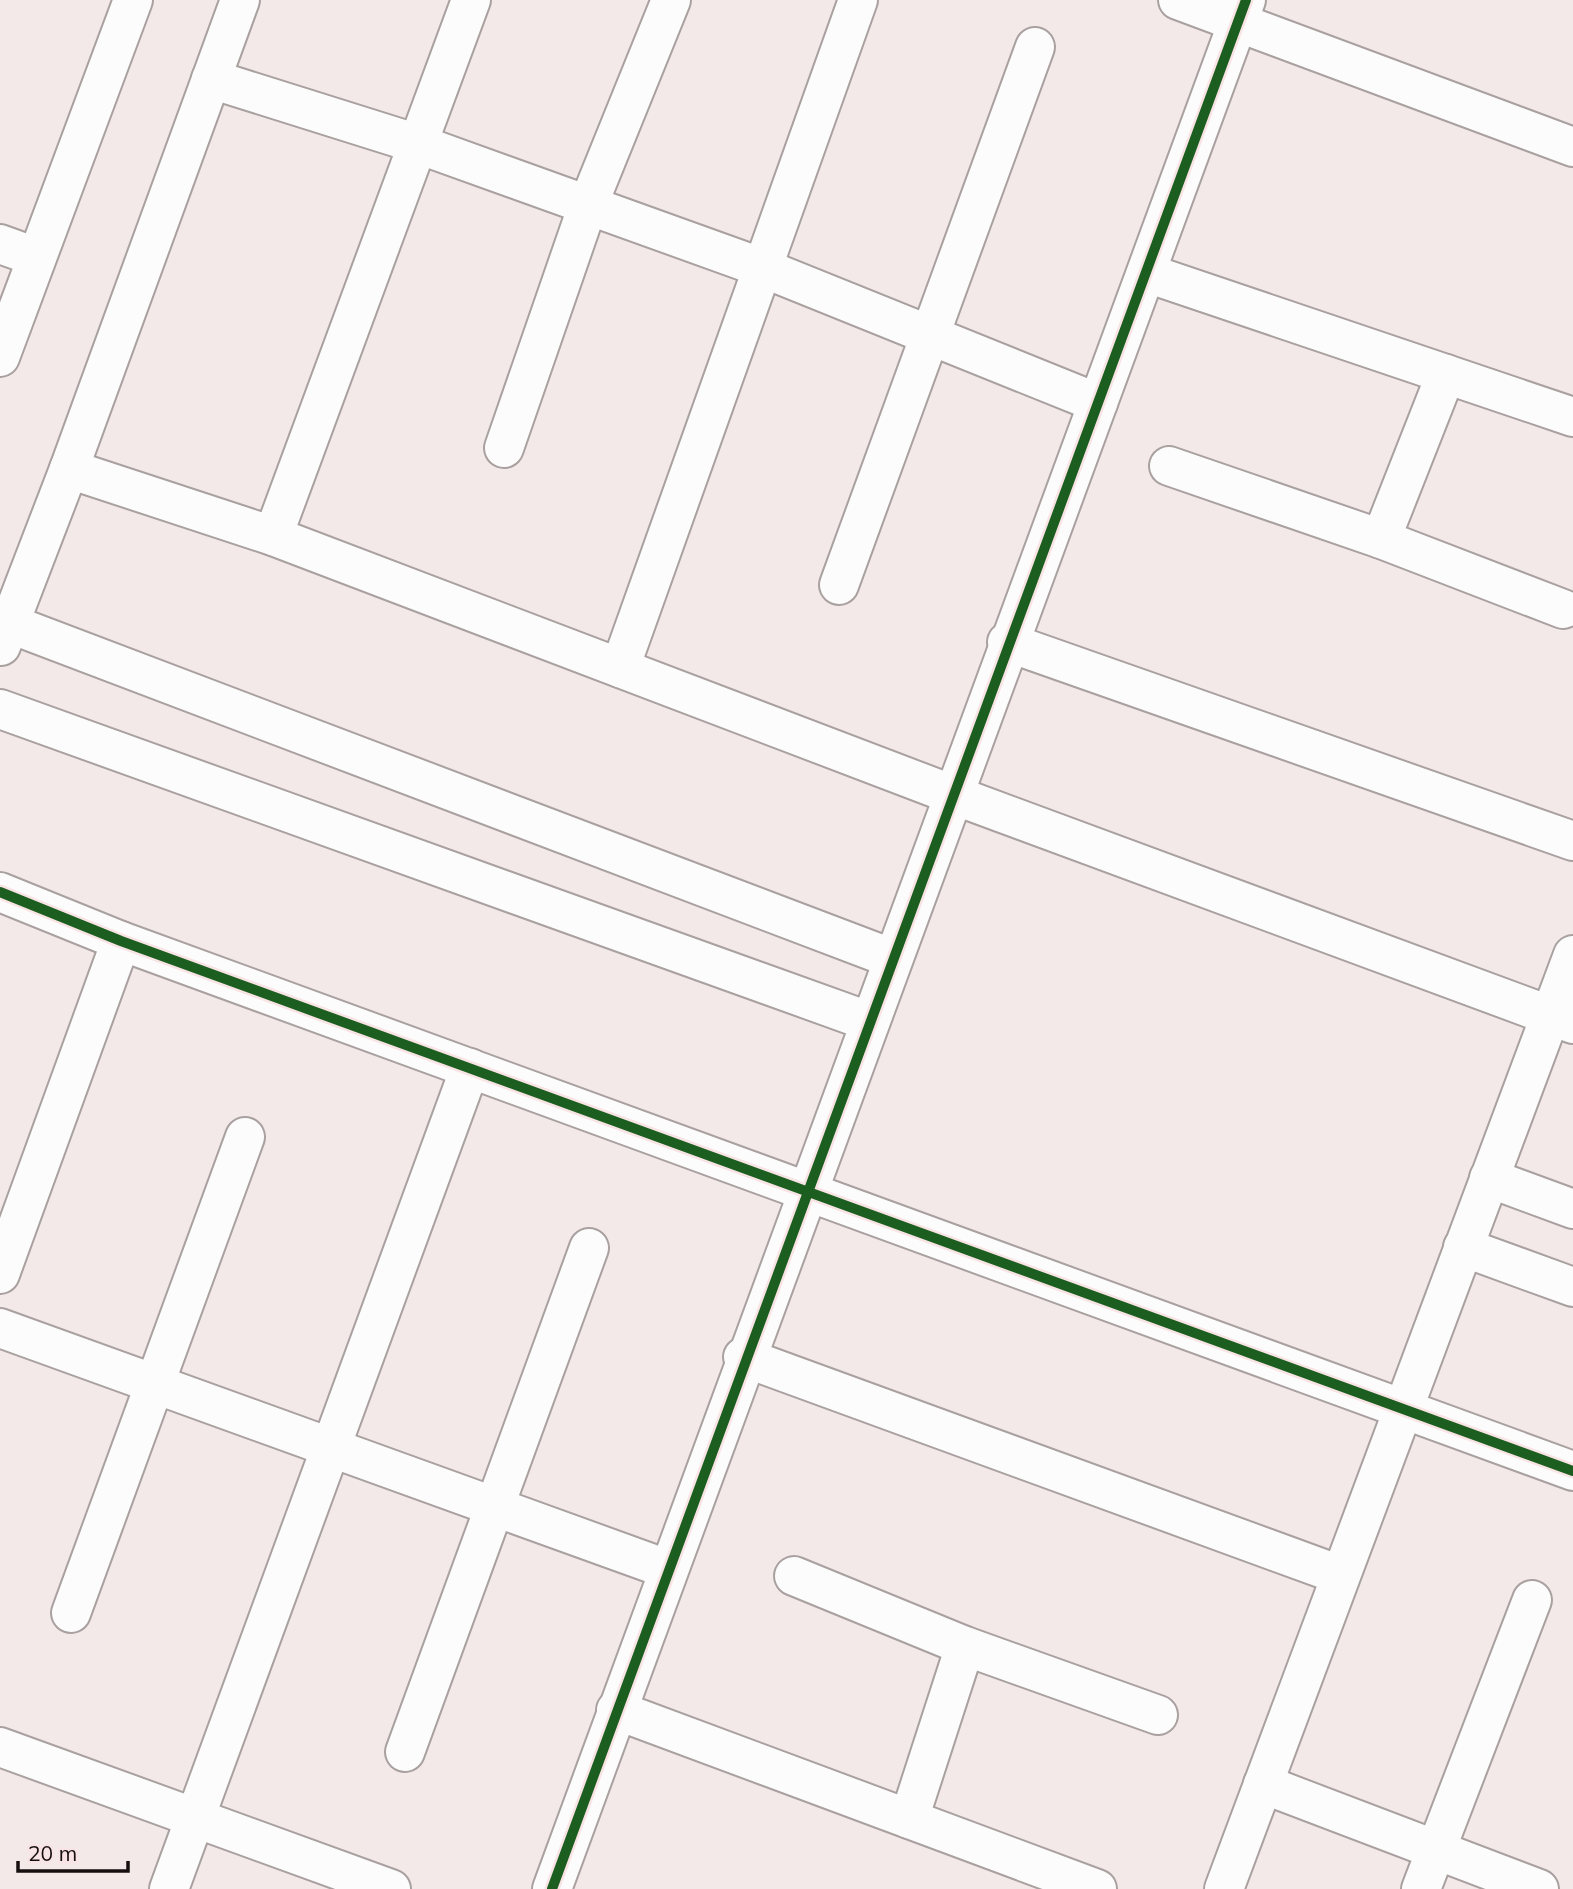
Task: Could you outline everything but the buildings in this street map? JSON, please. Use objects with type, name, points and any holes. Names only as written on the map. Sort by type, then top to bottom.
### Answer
[{"type":"street","points":[[0,357],[133,0]]},
{"type":"street","points":[[240,0],[69,469],[3,630],[891,958]]},
{"type":"street","points":[[273,536],[471,0]]},
{"type":"street","points":[[505,448],[588,205],[671,0]]},
{"type":"street","points":[[620,668],[858,0]]},
{"type":"street","points":[[1178,0],[1242,11],[1573,147]]},
{"type":"street","points":[[552,1889],[743,1357],[1242,11]]},
{"type":"street","points":[[839,585],[1035,47]]},
{"type":"street","points":[[211,79],[418,144],[763,268],[1098,403]]},
{"type":"street","points":[[0,244],[36,257]]},
{"type":"street","points":[[1147,273],[1573,417]]},
{"type":"street","points":[[1381,540],[1446,374]]},
{"type":"street","points":[[1169,466],[1381,540],[1563,609]]},
{"type":"street","points":[[69,469],[273,536],[951,794],[1561,1019]]},
{"type":"street","points":[[1007,642],[1573,841]]},
{"type":"street","points":[[0,709],[868,1021]]},
{"type":"street","points":[[0,892],[121,941],[1573,1471]]},
{"type":"street","points":[[0,1274],[121,941]]},
{"type":"street","points":[[1224,1889],[1489,1178],[1561,1019],[1573,955]]},
{"type":"street","points":[[169,1889],[470,1068]]},
{"type":"street","points":[[71,1613],[245,1137]]},
{"type":"street","points":[[1489,1178],[1573,1209]]},
{"type":"street","points":[[1463,1247],[1573,1287]]},
{"type":"street","points":[[405,1752],[589,1248]]},
{"type":"street","points":[[0,1328],[667,1569]]},
{"type":"street","points":[[743,1357],[1340,1575]]},
{"type":"street","points":[[794,1576],[965,1646],[1158,1715]]},
{"type":"street","points":[[1421,1889],[1532,1600]]},
{"type":"street","points":[[909,1819],[965,1646]]},
{"type":"street","points":[[616,1710],[1097,1889]]},
{"type":"street","points":[[0,1746],[197,1818],[367,1885]]},
{"type":"street","points":[[1263,1784],[1539,1889]]},
{"type":"cycle path","points":[[552,1889],[810,1179],[1246,0]]},
{"type":"cycle path","points":[[0,892],[121,941],[1573,1471]]}]
